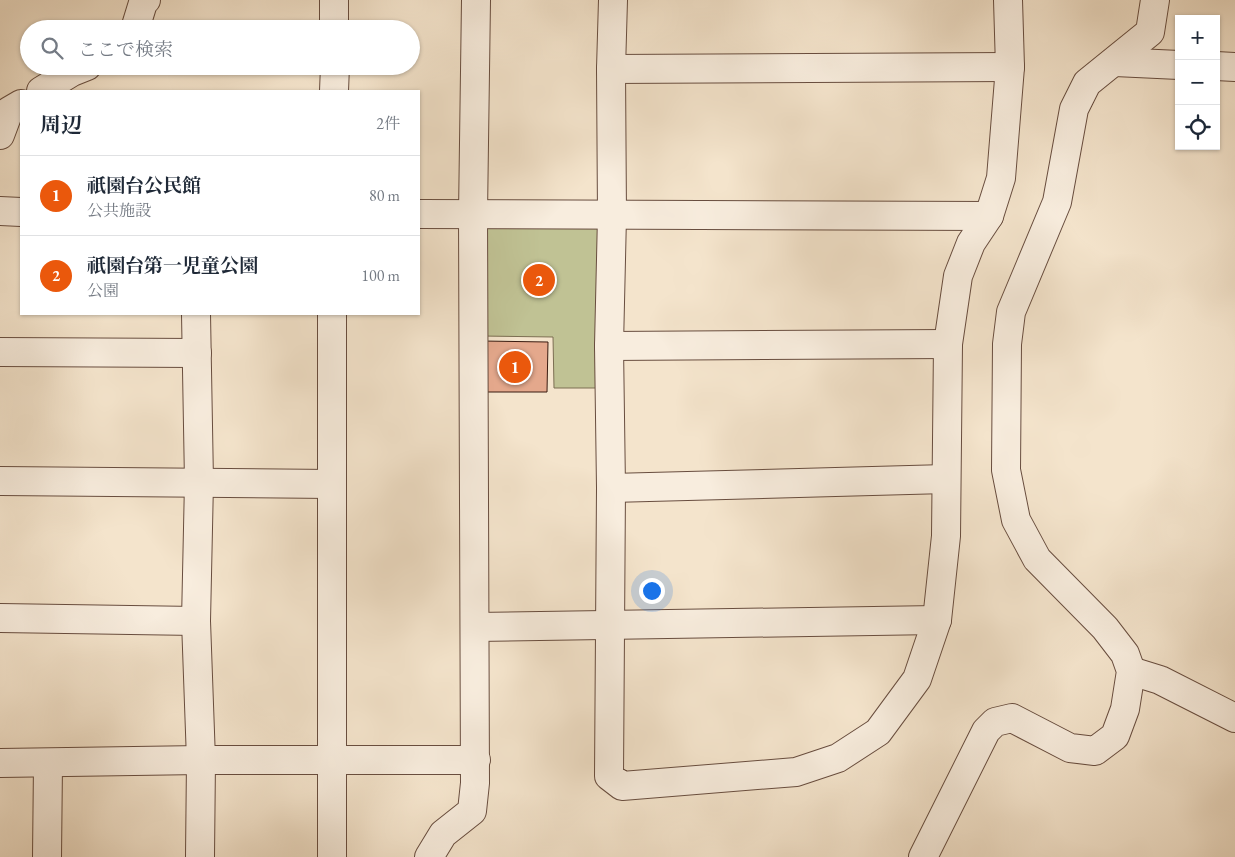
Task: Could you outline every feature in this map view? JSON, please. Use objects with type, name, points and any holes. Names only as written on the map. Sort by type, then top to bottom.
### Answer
[{"type":"street","points":[[138,20],[146,0]]},
{"type":"street","points":[[334,0],[334,20]]},
{"type":"street","points":[[429,857],[443,834],[472,811],[476,760],[472,214],[476,0]]},
{"type":"street","points":[[613,0],[609,346],[611,488],[609,776],[622,786],[796,772],[838,758],[878,732],[916,679],[937,620],[946,536],[948,344],[958,276],[971,243],[988,216],[1001,178],[1010,67],[1008,0]]},
{"type":"street","points":[[923,857],[986,731],[994,722],[1012,718],[1070,748],[1095,750],[1115,736],[1125,709],[1131,671],[1125,654],[1105,628],[1037,558],[1016,520],[1006,470],[1007,344],[1011,312],[1058,202],[1074,109],[1087,83],[1150,32],[1155,0]]},
{"type":"street","points":[[1115,62],[1175,65]]},
{"type":"street","points":[[1220,66],[1235,67]]},
{"type":"street","points":[[611,69],[1010,67]]},
{"type":"street","points":[[43,90],[67,75]]},
{"type":"street","points":[[334,90],[335,75]]},
{"type":"street","points":[[0,135],[9,111],[20,105]]},
{"type":"street","points":[[0,211],[20,212]]},
{"type":"street","points":[[420,214],[988,216]]},
{"type":"street","points":[[196,315],[198,482],[196,621],[201,760],[200,857]]},
{"type":"street","points":[[332,315],[332,857]]},
{"type":"street","points":[[609,346],[948,344]]},
{"type":"street","points":[[0,352],[197,352]]},
{"type":"street","points":[[611,488],[946,479]]},
{"type":"street","points":[[0,481],[332,484]]},
{"type":"street","points":[[0,618],[196,621]]},
{"type":"street","points":[[475,627],[937,620]]},
{"type":"street","points":[[1131,671],[1160,680],[1235,718]]},
{"type":"street","points":[[0,763],[48,764],[201,760],[476,760]]},
{"type":"street","points":[[47,857],[48,764]]},
{"type":"green space","points":[[479,221],[598,223],[599,388],[554,388],[553,337],[481,336]]},
{"type":"building","points":[[482,341],[548,342],[547,392],[482,392]]},
{"type":"place","name":"祇園台第一児童公園","points":[[539,280]]},
{"type":"place","name":"祇園台公民館","points":[[515,367]]}]
